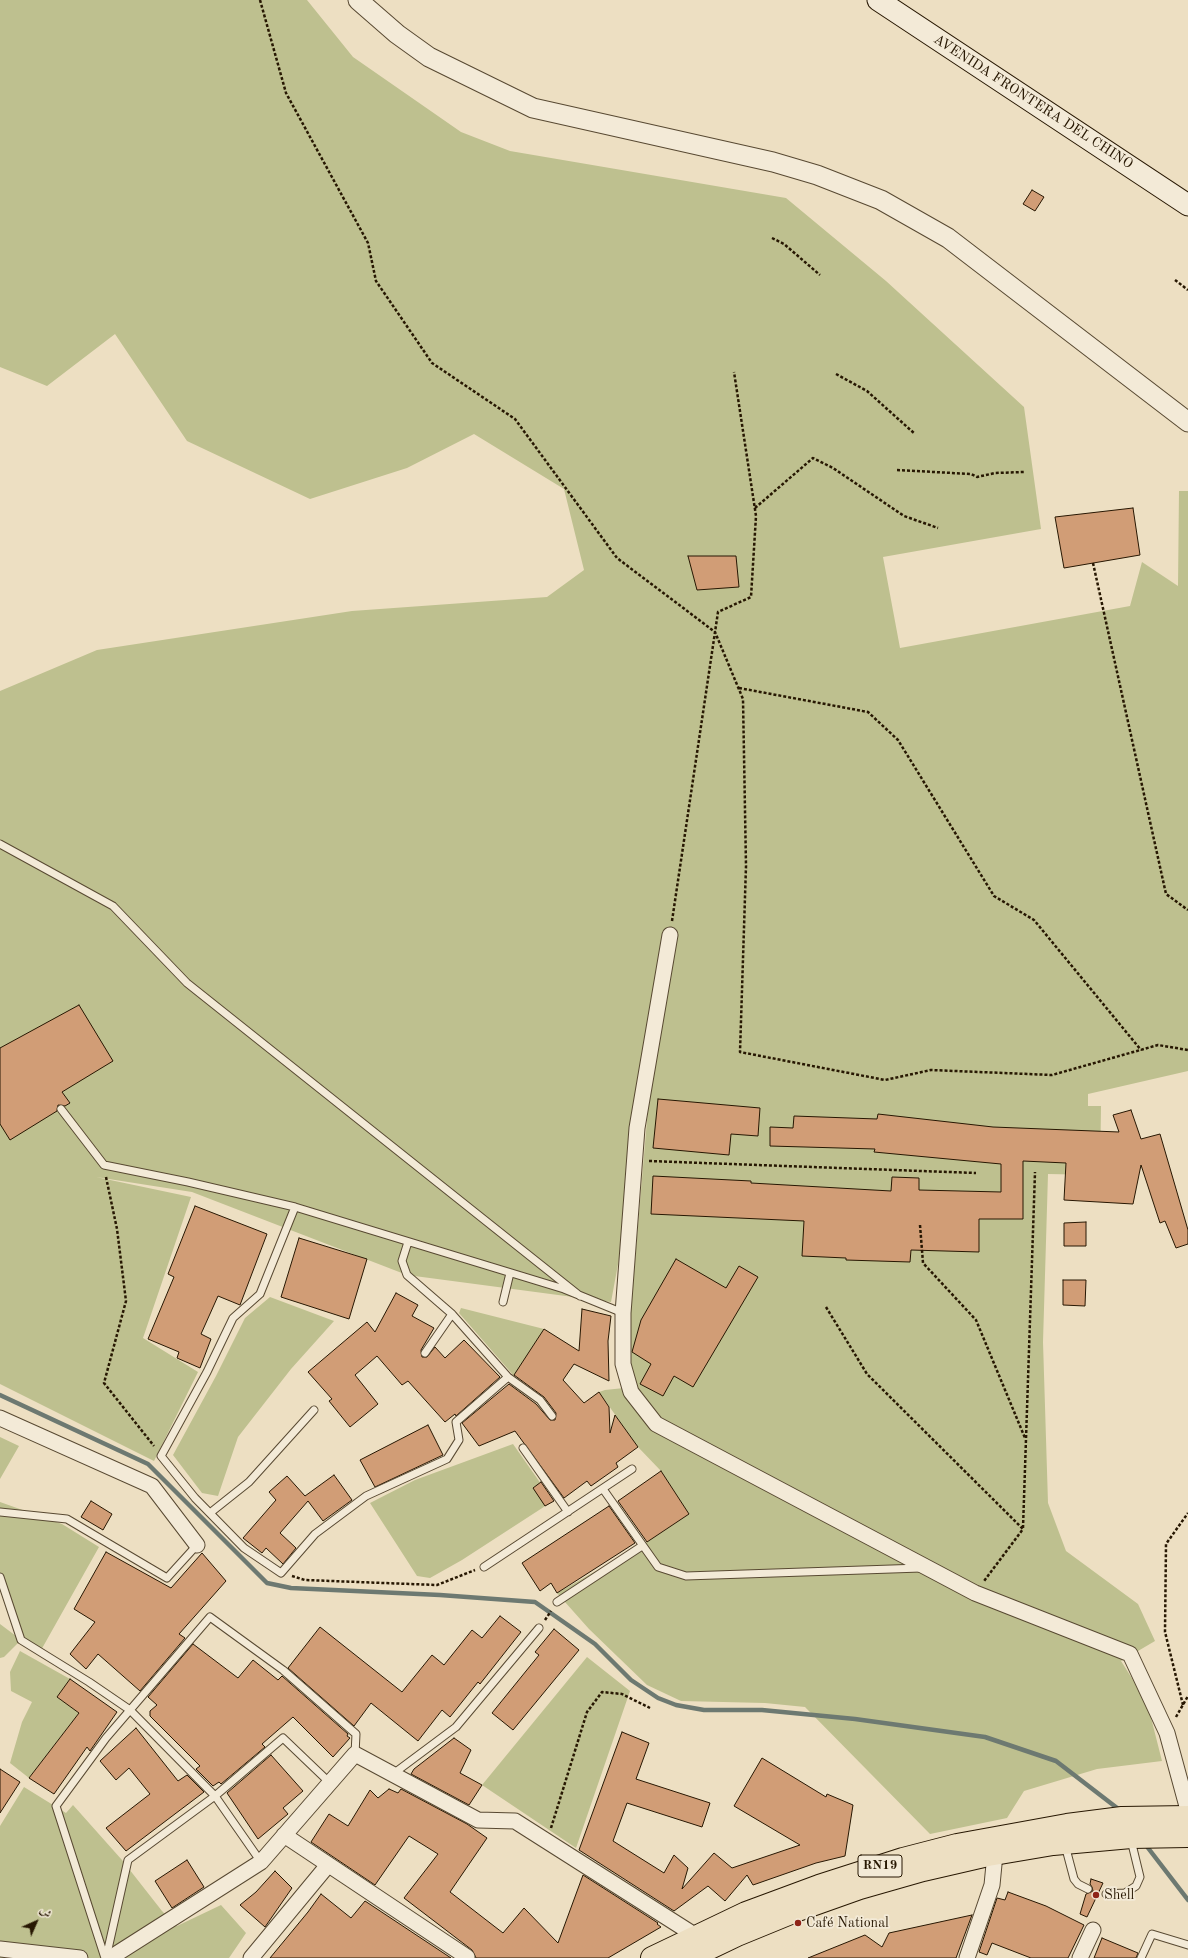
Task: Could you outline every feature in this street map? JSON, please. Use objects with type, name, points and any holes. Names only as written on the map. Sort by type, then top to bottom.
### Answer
[{"type":"highway","name":"RN19","points":[[652,1958],[696,1936],[798,1893],[903,1858],[1012,1834],[1129,1830],[1160,1827],[1188,1817]]},
{"type":"highway","name":"RN19","points":[[1160,1827],[1188,1836]]},
{"type":"highway","name":"RN19","points":[[689,1958],[737,1935],[860,1888],[923,1870],[996,1854],[1065,1843],[1129,1830]]},
{"type":"main road","name":"AVENIDA FRONTERA DEL CHINO","points":[[878,0],[1188,205]]},
{"type":"street","points":[[358,0],[397,34],[429,57],[533,108],[773,162],[817,175],[881,200],[948,238],[1188,422]]},
{"type":"street","points":[[670,935],[637,1128],[623,1313],[623,1364],[631,1392],[656,1424],[927,1568],[975,1593],[1130,1654],[1167,1733],[1188,1810]]},
{"type":"street","points":[[0,1418],[152,1486],[197,1544]]},
{"type":"street","points":[[110,1958],[261,1862],[355,1754],[478,1820],[515,1821],[696,1936]]},
{"type":"street","points":[[284,1835],[467,1957]]},
{"type":"street","points":[[967,1958],[992,1885],[996,1854]]},
{"type":"street","points":[[251,1958],[328,1865]]},
{"type":"street","points":[[1080,1958],[1093,1930]]},
{"type":"street","points":[[0,1949],[80,1958]]},
{"type":"lane","points":[[0,844],[113,906],[187,983],[580,1296]]},
{"type":"lane","points":[[61,1109],[104,1165],[188,1182],[295,1208],[510,1273],[580,1296],[623,1313]]},
{"type":"lane","points":[[295,1208],[260,1294],[233,1318],[207,1372],[161,1456],[195,1498],[244,1548],[282,1573],[315,1534],[366,1496],[447,1459],[459,1440],[456,1422],[508,1377]]},
{"type":"lane","points":[[408,1242],[402,1261],[407,1275],[452,1314],[508,1377],[540,1400],[552,1416]]},
{"type":"lane","points":[[503,1302],[510,1273]]},
{"type":"lane","points":[[425,1353],[452,1314]]},
{"type":"lane","points":[[210,1513],[249,1482],[314,1410]]},
{"type":"lane","points":[[523,1448],[568,1512]]},
{"type":"lane","points":[[484,1567],[632,1469]]},
{"type":"lane","points":[[603,1489],[658,1567],[686,1576],[927,1568]]},
{"type":"lane","points":[[0,1512],[67,1519],[167,1578],[197,1544]]},
{"type":"lane","points":[[557,1602],[642,1546]]},
{"type":"lane","points":[[0,1577],[21,1640],[89,1682],[130,1710],[215,1796],[261,1862]]},
{"type":"lane","points":[[105,1958],[56,1806],[106,1738],[210,1617],[283,1670],[356,1734],[355,1754]]},
{"type":"lane","points":[[392,1774],[456,1727],[539,1628]]},
{"type":"lane","points":[[105,1958],[128,1860],[215,1796],[283,1738],[330,1783]]},
{"type":"lane","points":[[1106,1894],[1125,1893],[1136,1886],[1140,1877],[1129,1830]]},
{"type":"lane","points":[[1065,1843],[1074,1879],[1078,1884],[1088,1889]]},
{"type":"lane","points":[[1141,1958],[1152,1934],[1188,1945]]},
{"type":"path","points":[[260,0],[286,93],[368,243],[376,281],[432,363],[515,419],[617,558],[715,632],[743,699],[746,866],[740,1052],[884,1080],[931,1070],[1052,1075],[1158,1045],[1188,1050]]},
{"type":"path","points":[[772,238],[784,244],[820,275]]},
{"type":"path","points":[[1175,280],[1188,290]]},
{"type":"path","points":[[670,935],[718,612],[751,597],[756,516],[734,372]]},
{"type":"path","points":[[836,374],[867,391],[915,434]]},
{"type":"path","points":[[754,509],[813,458],[833,468],[904,516],[938,528]]},
{"type":"path","points":[[897,470],[971,474],[977,477],[995,473],[1024,472]]},
{"type":"path","points":[[1093,563],[1166,894],[1188,910]]},
{"type":"path","points":[[739,688],[868,712],[898,740],[994,896],[1034,920],[1142,1050]]},
{"type":"path","points":[[635,1161],[976,1173]]},
{"type":"path","points":[[104,1165],[117,1229],[126,1301],[104,1383],[161,1456]]},
{"type":"path","points":[[975,1593],[1023,1528],[1035,1172]]},
{"type":"path","points":[[920,1225],[923,1263],[976,1320],[1026,1440]]},
{"type":"path","points":[[826,1307],[867,1374],[1023,1528]]},
{"type":"path","points":[[1183,1705],[1165,1632],[1166,1544],[1188,1513]]},
{"type":"path","points":[[282,1573],[305,1580],[437,1585],[484,1567]]},
{"type":"path","points":[[539,1628],[557,1602]]},
{"type":"path","points":[[547,1841],[587,1712],[602,1692],[622,1694],[650,1708]]},
{"type":"path","points":[[1167,1733],[1188,1696]]},
{"type":"green space","points":[[0,0],[307,0],[353,57],[461,132],[510,151],[786,198],[886,281],[1024,407],[1041,529],[883,557],[900,648],[1130,606],[1142,562],[1178,586],[1179,491],[1188,491],[1188,1071],[1088,1094],[1088,1106],[1101,1106],[1100,1175],[1048,1174],[1043,1342],[1048,1503],[1066,1551],[1138,1604],[1155,1641],[1121,1661],[1147,1702],[1162,1761],[1097,1769],[1024,1791],[1007,1818],[930,1834],[805,1707],[765,1703],[681,1701],[647,1685],[589,1629],[557,1593],[647,1542],[689,1514],[661,1471],[638,1447],[599,1392],[624,1388],[649,1097],[611,1302],[407,1275],[192,1192],[96,1177],[191,1197],[143,1338],[198,1372],[154,1461],[0,1384],[0,691],[97,650],[352,611],[547,597],[584,570],[564,489],[474,434],[407,468],[310,499],[187,441],[115,334],[47,386],[0,367]]},
{"type":"green space","points":[[270,1297],[334,1321],[291,1369],[238,1437],[218,1496],[202,1493],[173,1455],[216,1376],[245,1318]]},
{"type":"green space","points":[[461,1308],[544,1329],[514,1376],[459,1313]]},
{"type":"green space","points":[[0,1437],[19,1446],[0,1479]]},
{"type":"green space","points":[[513,1444],[553,1501],[462,1560],[430,1578],[417,1576],[370,1503],[415,1480]]},
{"type":"green space","points":[[0,1502],[62,1524],[99,1547],[40,1652],[21,1640],[4,1657],[0,1658],[0,1624],[20,1639],[0,1590]]},
{"type":"green space","points":[[20,1651],[70,1679],[57,1697],[79,1713],[29,1778],[10,1763],[22,1722],[32,1702],[11,1691],[10,1672]]},
{"type":"green space","points":[[587,1657],[630,1691],[576,1848],[482,1785]]},
{"type":"green space","points":[[24,1787],[66,1813],[73,1805],[122,1860],[162,1911],[177,1926],[221,1905],[246,1933],[229,1958],[0,1958],[0,1826]]},
{"type":"building","points":[[1032,190],[1044,197],[1035,211],[1023,204]]},
{"type":"building","points":[[1133,508],[1140,555],[1064,568],[1055,517]]},
{"type":"building","points":[[688,556],[736,556],[739,587],[697,590]]},
{"type":"building","points":[[79,1005],[113,1061],[62,1092],[70,1103],[65,1106],[58,1105],[57,1111],[10,1140],[0,1124],[0,1048]]},
{"type":"building","points":[[658,1099],[760,1108],[758,1136],[731,1134],[729,1155],[653,1148]]},
{"type":"building","points":[[1131,1110],[1141,1139],[1160,1134],[1188,1230],[1188,1244],[1176,1248],[1165,1221],[1160,1223],[1141,1165],[1133,1204],[1064,1200],[1066,1163],[1023,1161],[1023,1219],[979,1219],[979,1252],[911,1250],[910,1262],[846,1260],[846,1258],[802,1256],[804,1221],[651,1214],[653,1176],[891,1191],[892,1177],[919,1178],[919,1190],[1001,1192],[1001,1164],[874,1152],[875,1149],[770,1146],[770,1127],[793,1128],[794,1116],[877,1119],[878,1114],[993,1127],[1119,1132],[1113,1115]]},
{"type":"building","points":[[195,1206],[267,1234],[240,1305],[218,1296],[201,1334],[211,1339],[200,1368],[177,1358],[179,1352],[148,1339],[174,1277],[168,1274]]},
{"type":"building","points":[[1086,1222],[1086,1246],[1064,1246],[1064,1223]]},
{"type":"building","points":[[299,1238],[367,1259],[349,1319],[281,1297]]},
{"type":"building","points":[[676,1259],[726,1288],[739,1266],[758,1277],[693,1387],[674,1376],[663,1396],[640,1384],[651,1364],[632,1352],[641,1320]]},
{"type":"building","points":[[1063,1280],[1086,1280],[1085,1306],[1063,1305]]},
{"type":"building","points":[[396,1293],[418,1305],[412,1316],[434,1328],[421,1350],[422,1357],[427,1357],[435,1347],[445,1358],[464,1340],[500,1377],[456,1416],[455,1414],[445,1422],[408,1381],[402,1385],[377,1356],[355,1375],[378,1404],[350,1427],[329,1401],[332,1399],[308,1372],[367,1322],[375,1332]]},
{"type":"building","points":[[582,1309],[611,1316],[608,1341],[609,1381],[574,1364],[563,1380],[584,1403],[599,1392],[609,1407],[610,1433],[615,1415],[638,1447],[616,1463],[618,1467],[591,1486],[587,1481],[564,1498],[515,1431],[479,1446],[462,1423],[509,1384],[536,1404],[550,1420],[555,1420],[556,1413],[544,1397],[514,1375],[544,1329],[579,1351]]},
{"type":"building","points":[[428,1425],[443,1455],[375,1487],[360,1460]]},
{"type":"building","points":[[661,1471],[689,1514],[647,1542],[618,1501]]},
{"type":"building","points":[[334,1475],[352,1500],[323,1521],[308,1501],[280,1533],[296,1548],[283,1564],[266,1548],[262,1553],[243,1538],[276,1500],[269,1492],[287,1476],[305,1496]]},
{"type":"building","points":[[541,1482],[554,1501],[545,1506],[533,1488]]},
{"type":"building","points":[[91,1501],[112,1514],[103,1530],[81,1517]]},
{"type":"building","points":[[609,1506],[635,1543],[557,1593],[551,1583],[540,1591],[522,1563]]},
{"type":"building","points":[[106,1552],[171,1588],[202,1553],[226,1581],[179,1634],[185,1638],[140,1691],[98,1654],[86,1669],[70,1654],[95,1622],[74,1609]]},
{"type":"building","points":[[500,1616],[521,1632],[480,1684],[478,1682],[450,1717],[442,1710],[418,1741],[371,1703],[354,1726],[288,1668],[320,1627],[402,1692],[432,1655],[444,1665],[472,1630],[482,1638]]},
{"type":"building","points":[[554,1629],[579,1650],[513,1730],[492,1713],[539,1655],[535,1652]]},
{"type":"building","points":[[193,1644],[238,1678],[253,1660],[278,1680],[282,1676],[348,1734],[347,1736],[350,1738],[333,1757],[293,1717],[262,1744],[265,1747],[221,1784],[219,1782],[213,1786],[196,1769],[200,1766],[150,1716],[150,1711],[157,1705],[148,1697]]},
{"type":"building","points":[[70,1679],[117,1712],[90,1751],[87,1747],[54,1794],[29,1778],[79,1713],[57,1697]]},
{"type":"building","points":[[136,1728],[178,1781],[187,1775],[204,1792],[126,1851],[106,1828],[150,1794],[129,1768],[116,1780],[100,1761]]},
{"type":"building","points":[[622,1732],[649,1743],[636,1779],[710,1803],[702,1827],[627,1803],[613,1841],[664,1873],[674,1855],[688,1868],[682,1889],[714,1853],[732,1868],[800,1845],[734,1806],[762,1758],[826,1797],[827,1794],[853,1805],[845,1856],[816,1863],[753,1885],[747,1875],[725,1901],[708,1886],[674,1911],[579,1850]]},
{"type":"building","points":[[454,1738],[471,1750],[460,1773],[482,1785],[469,1805],[411,1774],[414,1769]]},
{"type":"building","points":[[271,1755],[303,1791],[283,1808],[288,1814],[258,1839],[227,1793]]},
{"type":"building","points":[[0,1769],[20,1782],[0,1813]]},
{"type":"building","points":[[389,1789],[398,1793],[401,1789],[467,1824],[487,1838],[450,1892],[503,1933],[524,1908],[558,1943],[583,1875],[658,1923],[657,1924],[661,1927],[608,1958],[476,1958],[472,1950],[404,1898],[438,1854],[409,1836],[375,1885],[311,1842],[329,1814],[348,1826],[370,1790],[378,1798]]},
{"type":"building","points":[[187,1860],[204,1887],[172,1908],[155,1881]]},
{"type":"building","points":[[275,1871],[292,1888],[265,1927],[240,1905],[256,1892]]},
{"type":"building","points":[[1091,1879],[1103,1883],[1087,1917],[1080,1914],[1086,1894],[1093,1891],[1090,1884]]},
{"type":"building","points":[[1008,1892],[1046,1906],[1084,1925],[1068,1958],[1031,1958],[992,1943],[987,1955],[979,1952],[997,1898],[1005,1900]]},
{"type":"building","points":[[321,1894],[351,1918],[365,1901],[451,1958],[270,1958]]},
{"type":"building","points":[[972,1915],[956,1958],[808,1958],[865,1935],[882,1947],[889,1933]]},
{"type":"building","points":[[1102,1938],[1138,1953],[1136,1958],[1094,1958]]},
{"type":"waterway","points":[[0,1395],[148,1464],[267,1583],[291,1588],[440,1595],[535,1602],[595,1644],[631,1680],[658,1698],[676,1705],[704,1710],[762,1710],[855,1719],[985,1737],[1056,1761],[1121,1811]]},
{"type":"waterway","points":[[1145,1844],[1188,1900]]},
{"type":"place","name":"Shell","points":[[1096,1895]]},
{"type":"place","name":"Café National","points":[[798,1923]]}]
